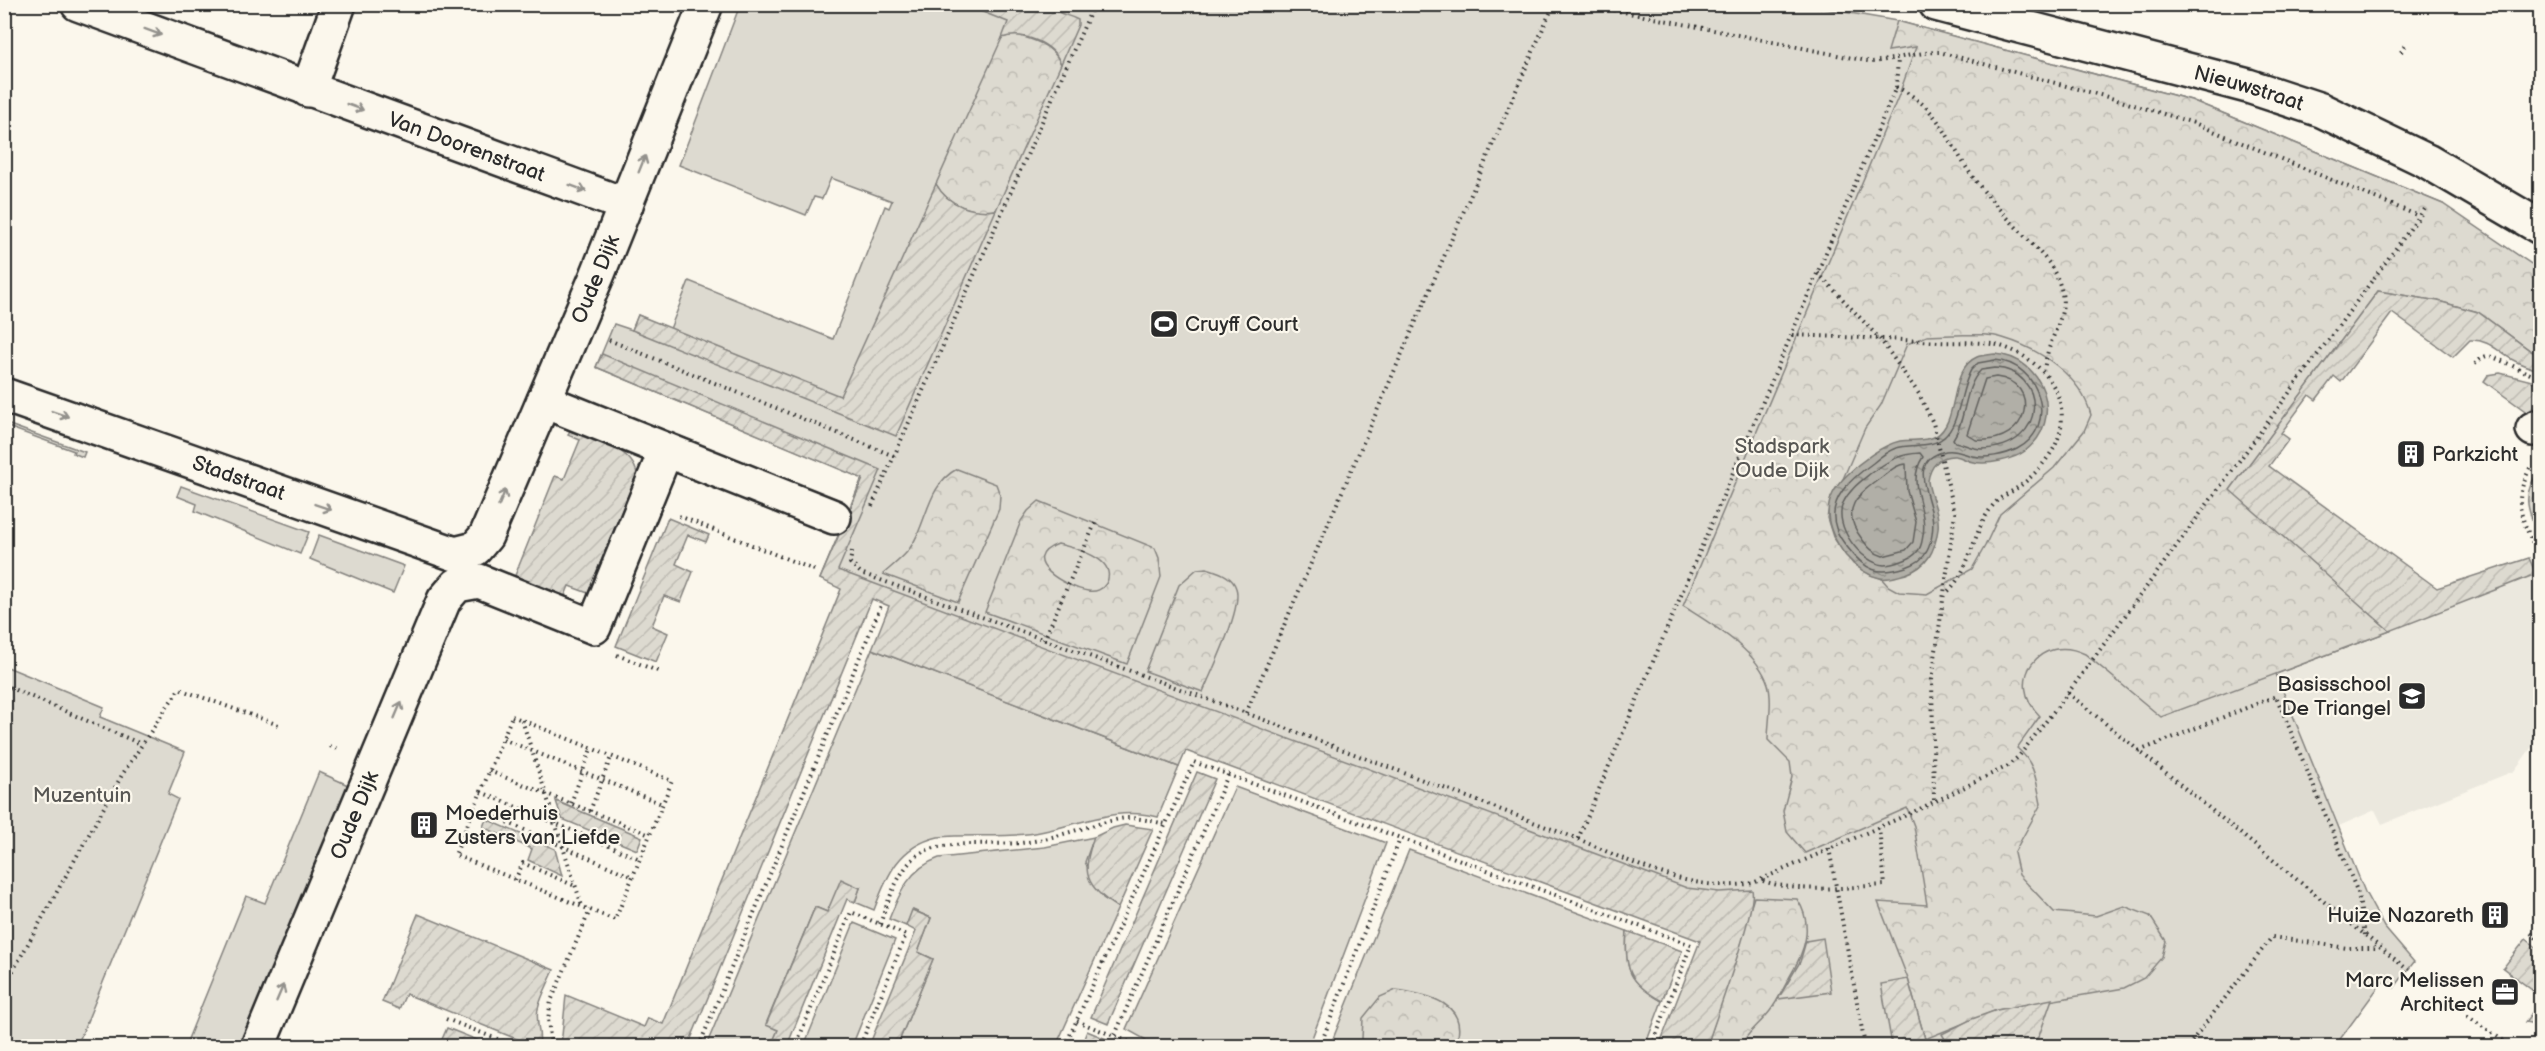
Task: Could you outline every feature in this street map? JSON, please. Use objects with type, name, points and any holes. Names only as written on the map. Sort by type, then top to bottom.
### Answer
[{"type":"street","name":"Van Doorenstraat","points":[[78,4],[626,205]]},
{"type":"street","points":[[308,90],[339,4]]},
{"type":"street","name":"Oude Dijk","points":[[474,549],[486,536],[544,401],[626,205],[706,4]]},
{"type":"street","name":"Nieuwstraat","points":[[1956,7],[2280,96],[2349,122],[2451,174],[2541,227]]},
{"type":"street","name":"Stadstraat","points":[[4,395],[455,554],[474,549]]},
{"type":"street","points":[[544,401],[834,517]]},
{"type":"street","points":[[645,503],[666,450]]},
{"type":"street","name":"Oude Dijk","points":[[258,1047],[444,600],[457,585],[480,581],[594,627],[645,503]]},
{"type":"path","points":[[1059,4],[1071,9],[1079,4]]},
{"type":"path","points":[[1246,713],[1555,4]]},
{"type":"path","points":[[1584,4],[1872,62],[1926,52],[1939,52],[2194,123],[2419,216]]},
{"type":"path","points":[[870,508],[1093,5]]},
{"type":"path","points":[[2401,52],[2406,43]]},
{"type":"path","points":[[1578,839],[1896,87],[1898,59]]},
{"type":"path","points":[[1896,87],[1910,93],[1942,124],[1976,182],[2058,276],[2063,289],[2064,304],[2043,371]]},
{"type":"path","points":[[852,550],[850,563],[861,573],[1246,713],[1578,839],[1630,861],[1692,882],[1731,887],[1763,880],[1829,848],[1879,828],[2014,762],[2068,693],[2451,174]]},
{"type":"path","points":[[1818,273],[1880,339],[1919,394],[1933,423],[1954,513],[1932,680],[1934,802]]},
{"type":"path","points":[[575,327],[894,456]]},
{"type":"path","points":[[1792,335],[1997,345],[2016,352],[2043,371],[2055,386],[2061,401],[2062,420],[2059,436],[2053,449],[2035,473],[1996,502],[1982,522],[1970,558],[1956,584],[1944,594]]},
{"type":"path","points":[[2475,364],[2486,356],[2493,356],[2541,378]]},
{"type":"path","points":[[2535,549],[2518,508],[2524,479],[2537,439]]},
{"type":"path","points":[[645,503],[817,571]]},
{"type":"path","points":[[1044,640],[1097,519]]},
{"type":"path","points":[[699,1047],[882,603]]},
{"type":"path","points":[[4,685],[141,744]]},
{"type":"path","points":[[4,987],[122,775],[179,689],[279,726]]},
{"type":"path","points":[[2068,693],[2408,970]]},
{"type":"path","points":[[2138,751],[2276,696],[2358,893],[2365,936]]},
{"type":"path","points":[[512,716],[672,782],[615,920],[455,855],[503,739],[512,716]]},
{"type":"path","points":[[522,720],[583,907]]},
{"type":"path","points":[[503,739],[662,804]]},
{"type":"path","points":[[571,803],[591,749]]},
{"type":"path","points":[[590,811],[611,757]]},
{"type":"path","points":[[1065,1047],[1194,762],[1691,945],[1652,1047]]},
{"type":"path","points":[[489,771],[650,835]]},
{"type":"path","points":[[1114,1035],[1228,775]]},
{"type":"path","points":[[481,792],[640,859]]},
{"type":"path","points":[[474,808],[633,876]]},
{"type":"path","points":[[880,924],[892,890],[912,861],[924,851],[939,847],[1023,843],[1073,833],[1120,819],[1166,824]]},
{"type":"path","points":[[1763,880],[1783,887],[1837,888],[1885,885],[1879,828]]},
{"type":"path","points":[[1320,1047],[1400,839]]},
{"type":"path","points":[[1829,848],[1866,1047]]},
{"type":"path","points":[[515,880],[523,863],[576,886]]},
{"type":"path","points":[[551,1047],[548,1020],[550,1001],[590,910]]},
{"type":"path","points":[[799,1047],[796,1045],[851,912],[906,935],[860,1047]]},
{"type":"path","points":[[2530,933],[2541,941]]},
{"type":"path","points":[[2188,1047],[2272,938],[2347,948],[2381,948]]},
{"type":"path","points":[[2467,1016],[2511,1047]]},
{"type":"path","points":[[446,1019],[515,1047]]},
{"type":"path","points":[[1077,1021],[1139,1047]]},
{"type":"shaded area","name":"Basisschool De Triangel","points":[[2540,572],[2540,736],[2514,771],[2382,824],[2375,810],[2339,826],[2275,674]]},
{"type":"green space","name":"Stadspark Oude Dijk","points":[[740,5],[1803,5],[1897,21],[2191,100],[2443,204],[2231,490],[2390,631],[2276,674],[2365,892],[2384,927],[2414,962],[2394,988],[2382,982],[2335,1046],[1707,1046],[1746,924],[820,579],[862,478],[596,367],[614,324],[632,330],[638,315],[670,329],[689,281],[833,339],[885,206],[889,208],[892,201],[831,178],[822,199],[814,197],[806,215],[679,165]]},
{"type":"green space","points":[[965,5],[1051,5],[1060,13],[1078,20],[1078,25],[1061,64],[1051,50],[1036,40],[1019,36],[1002,38],[1008,22]]},
{"type":"green space","points":[[1897,21],[2191,100],[2443,204],[2540,270],[2540,355],[2531,351],[2478,312],[2438,301],[2378,291],[2231,489],[2390,631],[2161,717],[2085,654],[2069,649],[2054,649],[2041,655],[2032,664],[2027,675],[2026,688],[2030,702],[2040,716],[2017,748],[2032,767],[2041,804],[2014,853],[2019,875],[2054,912],[2096,916],[2124,906],[2150,916],[2166,941],[2162,957],[2144,978],[2124,988],[1997,1010],[1925,1039],[1908,979],[1878,902],[1927,905],[1914,826],[1907,808],[1805,853],[1787,832],[1783,811],[1792,777],[1790,762],[1768,740],[1770,697],[1768,684],[1754,660],[1744,649],[1683,606],[1899,95],[1916,47],[1888,51]],"holes":[[[1927,336],[1997,336],[2031,349],[2069,376],[2086,401],[2091,415],[2084,431],[2054,468],[2000,514],[1972,569],[1927,594],[1899,592],[1888,586],[1881,578],[1853,564],[1833,537],[1827,518],[1831,498],[1843,479],[1865,428],[1881,405],[1907,344]]]},
{"type":"green space","points":[[1013,34],[1034,40],[1047,47],[1061,64],[996,210],[970,209],[947,198],[936,184],[1002,38]]},
{"type":"green space","points":[[936,184],[941,192],[954,203],[970,209],[996,210],[896,436],[632,330],[638,315],[840,396]]},
{"type":"green space","points":[[2378,291],[2438,301],[2478,312],[2531,351],[2540,355],[2540,370],[2516,362],[2488,344],[2470,340],[2453,357],[2392,313],[2341,382],[2334,376],[2316,400],[2309,395],[2281,433],[2289,439],[2269,466],[2437,588],[2529,558],[2536,574],[2390,631],[2230,490]]},
{"type":"green space","points":[[602,354],[881,470],[838,570],[1687,888],[1719,892],[1752,890],[1752,901],[1742,941],[1707,1046],[1659,1046],[1700,941],[1186,751],[1179,767],[872,649],[889,606],[872,599],[688,1046],[561,1046],[566,995],[644,1027],[648,1018],[663,1024],[841,589],[820,579],[863,479],[596,367]]},
{"type":"green space","points":[[2500,373],[2540,383],[2540,408],[2528,413],[2484,381],[2488,375]]},
{"type":"green space","points":[[4,423],[85,452],[83,457],[73,453],[74,451],[5,426]]},
{"type":"green space","points":[[570,430],[610,445],[628,457],[637,474],[588,593],[569,586],[564,598],[514,578],[555,476],[564,479],[580,440],[568,435]]},
{"type":"green space","points":[[957,469],[996,484],[1000,495],[999,509],[958,602],[883,574],[907,552],[914,542],[939,485]]},
{"type":"green space","points":[[2540,470],[2540,540],[2530,513],[2528,496]]},
{"type":"green space","points":[[181,486],[309,532],[300,554],[195,511],[197,504],[177,496]]},
{"type":"green space","points":[[1039,501],[1155,548],[1159,558],[1161,577],[1127,664],[985,612],[1021,521]],"holes":[[[1058,544],[1100,560],[1107,569],[1106,584],[1099,590],[1088,591],[1069,585],[1049,572],[1043,565],[1042,558],[1046,550]]]},
{"type":"green space","points":[[668,518],[709,535],[706,542],[688,535],[676,564],[693,572],[681,602],[664,596],[652,626],[668,633],[656,662],[616,646]]},
{"type":"green space","points":[[319,535],[404,566],[393,593],[310,559]]},
{"type":"green space","points":[[1207,568],[1231,580],[1236,588],[1237,597],[1231,624],[1203,692],[1145,671],[1179,585],[1197,569]]},
{"type":"green space","points":[[872,649],[1179,767],[1158,817],[1127,813],[1035,833],[938,837],[913,847],[896,864],[874,910],[855,902],[860,888],[827,912],[815,907],[766,1024],[778,1030],[771,1046],[706,1046]]},
{"type":"green space","name":"Muzentuin","points":[[5,666],[104,707],[100,717],[185,752],[168,794],[178,799],[77,1046],[5,1046]]},
{"type":"green space","points":[[319,772],[348,785],[240,1046],[206,1046],[188,1039],[246,896],[265,903]]},
{"type":"green space","points":[[1197,772],[1215,779],[1108,1024],[1091,1017]]},
{"type":"green space","points":[[1235,787],[1386,843],[1309,1046],[1157,1046],[1126,1029]]},
{"type":"green space","points":[[556,801],[642,837],[637,850],[562,819]]},
{"type":"green space","points":[[486,819],[555,849],[562,876],[528,860],[532,849],[483,827]]},
{"type":"green space","points":[[1125,825],[1153,829],[1118,908],[1092,885],[1087,870],[1094,837]]},
{"type":"green space","points":[[1094,837],[1085,862],[1103,898],[1118,908],[1056,1046],[897,1046],[933,959],[918,952],[931,918],[913,910],[906,926],[889,919],[897,899],[913,875],[929,862],[939,858],[1045,847]]},
{"type":"green space","points":[[1409,850],[1627,931],[1627,955],[1631,973],[1642,988],[1662,1001],[1645,1046],[1455,1046],[1456,1044],[1362,1039],[1368,1046],[1330,1046]]},
{"type":"green space","points":[[841,879],[860,888],[855,902],[847,899],[787,1046],[771,1046],[778,1030],[766,1025],[815,907],[827,912]]},
{"type":"green space","points":[[1754,897],[1797,899],[1805,919],[1803,949],[1775,1003],[1740,1046],[1707,1046]]},
{"type":"green space","points":[[912,910],[931,918],[918,952],[933,959],[897,1046],[869,1046],[916,931],[906,926]]},
{"type":"green space","points":[[418,914],[554,970],[538,1009],[539,1046],[534,1046],[406,994],[399,1009],[382,1002]]},
{"type":"green space","points":[[854,923],[895,940],[852,1046],[819,1046],[806,1041]]},
{"type":"green space","points":[[1627,931],[1682,951],[1662,1001],[1642,988],[1631,974],[1627,955]]},
{"type":"green space","points":[[1823,938],[1831,992],[1778,999],[1800,962],[1806,941]]},
{"type":"green space","points":[[2526,939],[2540,950],[2540,996],[2503,968]]},
{"type":"green space","points":[[1908,979],[1925,1039],[1892,1045],[1881,984]]},
{"type":"green space","points":[[1396,990],[1433,998],[1452,1011],[1457,1020],[1459,1032],[1455,1046],[1368,1046],[1362,1039],[1363,1018],[1380,997]]},
{"type":"green space","points":[[2052,999],[2039,1036],[2030,1046],[1949,1046],[1942,1034],[1997,1010]]},
{"type":"green space","points":[[2540,1002],[2540,1017],[2535,1024],[2525,1022]]},
{"type":"green space","points":[[447,1028],[492,1046],[439,1046]]},
{"type":"green space","points":[[1087,1031],[1123,1046],[1081,1046]]},
{"type":"water","points":[[1995,354],[2012,358],[2026,366],[2037,378],[2044,392],[2046,407],[2044,423],[2037,438],[2025,451],[2000,461],[1979,463],[1950,456],[1937,462],[1933,466],[1928,481],[1938,522],[1935,544],[1929,557],[1914,571],[1893,578],[1875,577],[1865,572],[1846,556],[1833,535],[1828,515],[1832,495],[1847,475],[1879,450],[1900,441],[1923,440],[1936,436],[1948,419],[1962,372],[1968,363],[1983,355]]},
{"type":"place","name":"Cruyff Court","points":[[1164,324]]},
{"type":"place","name":"Parkzicht","points":[[2411,454]]},
{"type":"place","name":"Basisschool De Triangel","points":[[2412,696]]},
{"type":"place","name":"Moederhuis Zusters van Liefde","points":[[424,825]]},
{"type":"place","name":"Huize Nazareth","points":[[2495,915]]},
{"type":"place","name":"Marc Melissen Architect","points":[[2505,992]]}]
